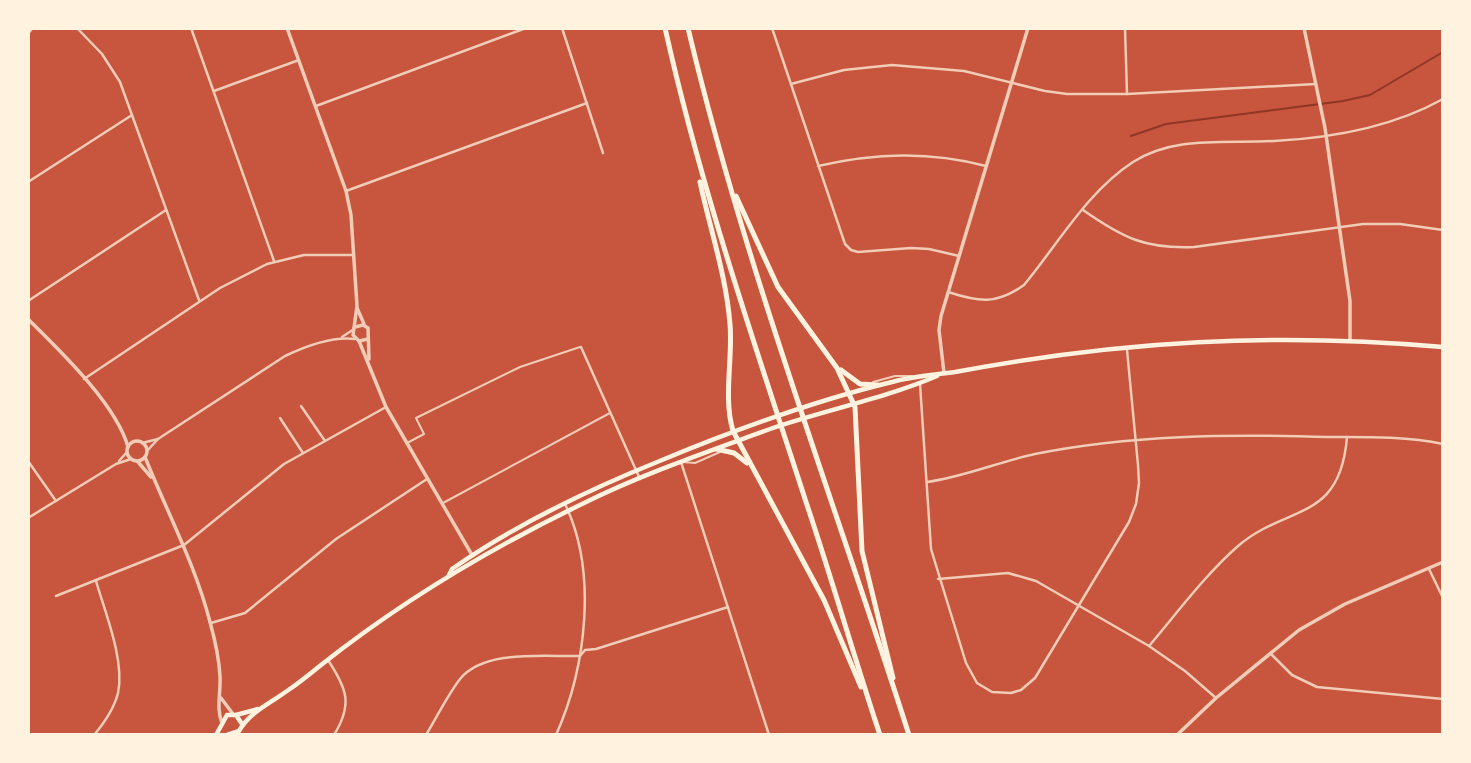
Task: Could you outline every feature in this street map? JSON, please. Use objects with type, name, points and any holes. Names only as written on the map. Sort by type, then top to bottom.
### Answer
[{"type":"highway","points":[[664,28],[729,308],[730,412],[733,431],[824,600],[872,712]]},
{"type":"highway","points":[[688,28],[726,174],[909,735]]},
{"type":"highway","points":[[694,151],[880,735]]},
{"type":"highway","points":[[726,174],[778,287],[832,360],[847,375],[864,385],[878,385]]},
{"type":"highway","points":[[832,360],[854,403],[857,419],[862,551],[894,688]]},
{"type":"highway","points":[[716,449],[726,447],[741,457],[755,475]]},
{"type":"main road","points":[[474,558],[565,504],[636,470],[733,431],[878,385],[1048,355],[1127,346],[1240,339],[1350,340],[1443,347]]},
{"type":"main road","points":[[726,447],[739,440],[920,384],[944,373]]},
{"type":"main road","points":[[918,377],[920,384]]},
{"type":"main road","points":[[222,725],[228,734],[239,731],[242,724],[259,709],[288,691],[387,615],[449,575],[452,569],[568,511],[716,449]]},
{"type":"main road","points":[[678,453],[681,462]]},
{"type":"main road","points":[[216,735],[227,715],[259,709]]},
{"type":"main road","points":[[235,714],[242,724]]},
{"type":"street","points":[[28,33],[32,28]]},
{"type":"street","points":[[77,28],[112,67],[132,114],[200,301]]},
{"type":"street","points":[[191,28],[274,261]]},
{"type":"street","points":[[287,28],[346,191],[351,215],[357,306],[354,328],[357,340],[369,362],[386,407],[474,558]]},
{"type":"street","points":[[316,106],[526,28]]},
{"type":"street","points":[[562,28],[603,153]]},
{"type":"street","points":[[772,28],[841,237],[851,250],[867,252],[911,248],[959,256]]},
{"type":"street","points":[[944,373],[939,330],[948,292],[1028,28]]},
{"type":"street","points":[[1125,28],[1128,94]]},
{"type":"street","points":[[1304,28],[1326,136],[1350,300],[1350,340]]},
{"type":"street","points":[[214,91],[299,60]]},
{"type":"street","points":[[791,84],[844,70],[892,65],[952,69],[1067,94],[1128,94],[1316,84]]},
{"type":"street","points":[[948,292],[976,300],[994,300],[1008,296],[1024,285],[1083,210],[1120,172],[1141,158],[1164,149],[1200,142],[1270,142],[1371,128],[1396,121],[1443,99]]},
{"type":"street","points":[[346,191],[587,103]]},
{"type":"street","points":[[28,182],[132,114]]},
{"type":"street","points":[[818,166],[860,157],[912,154],[986,166]]},
{"type":"street","points":[[28,301],[167,210]]},
{"type":"street","points":[[1083,210],[1116,233],[1152,245],[1169,247],[1194,247],[1339,227],[1385,224],[1443,230]]},
{"type":"street","points":[[84,379],[220,288],[274,261],[304,256],[353,255]]},
{"type":"street","points":[[357,306],[364,325],[370,332],[369,362]]},
{"type":"street","points":[[28,319],[84,379],[123,432],[142,443],[158,439]]},
{"type":"street","points":[[222,725],[219,709],[220,673],[211,623],[184,545],[153,479],[145,457],[147,451],[158,439],[285,356],[342,337],[354,328],[364,325]]},
{"type":"street","points":[[342,337],[357,340],[368,338]]},
{"type":"street","points":[[920,384],[931,549],[939,579],[966,663],[977,683],[992,692],[1011,693],[1028,685],[1080,605],[1129,522],[1136,504],[1139,484],[1127,346]]},
{"type":"street","points":[[581,347],[640,479]]},
{"type":"street","points":[[302,406],[325,441]]},
{"type":"street","points":[[57,596],[184,545],[284,464],[386,407]]},
{"type":"street","points":[[280,418],[303,453]]},
{"type":"street","points":[[123,432],[131,459]]},
{"type":"street","points":[[926,482],[960,477],[1034,454],[1136,441],[1233,436],[1347,437],[1443,444]]},
{"type":"street","points":[[1149,646],[1237,547],[1263,528],[1307,511],[1329,491],[1339,476],[1347,437]]},
{"type":"street","points":[[116,464],[136,441]]},
{"type":"street","points":[[142,443],[147,451]]},
{"type":"street","points":[[138,461],[145,457]]},
{"type":"street","points":[[28,518],[116,464],[131,459],[138,461],[153,479]]},
{"type":"street","points":[[28,461],[56,501]]},
{"type":"street","points":[[681,462],[769,735]]},
{"type":"street","points":[[211,623],[245,612],[336,539],[427,479]]},
{"type":"street","points":[[556,735],[573,689],[580,656],[584,584],[580,544],[565,504]]},
{"type":"street","points":[[1177,735],[1216,698],[1299,630],[1325,614],[1443,562]]},
{"type":"street","points":[[1429,569],[1443,598]]},
{"type":"street","points":[[939,579],[1008,573],[1051,587],[1149,646],[1185,671],[1216,698]]},
{"type":"street","points":[[94,735],[112,711],[119,691],[119,672],[96,581]]},
{"type":"street","points":[[426,735],[462,677],[484,661],[580,656],[585,650],[596,649],[728,607]]},
{"type":"street","points":[[1271,654],[1292,675],[1317,687],[1443,699]]},
{"type":"street","points":[[328,660],[342,681],[346,693],[343,720],[334,735]]},
{"type":"street","points":[[221,698],[235,714]]},
{"type":"lane","points":[[406,443],[424,434],[416,418],[520,367],[581,347]]},
{"type":"lane","points":[[850,394],[864,385],[895,376],[918,377]]},
{"type":"lane","points":[[442,504],[610,413]]},
{"type":"lane","points":[[681,462],[695,463],[726,447]]},
{"type":"waterway","points":[[1131,136],[1166,124],[1343,101],[1370,95],[1443,52]]}]
